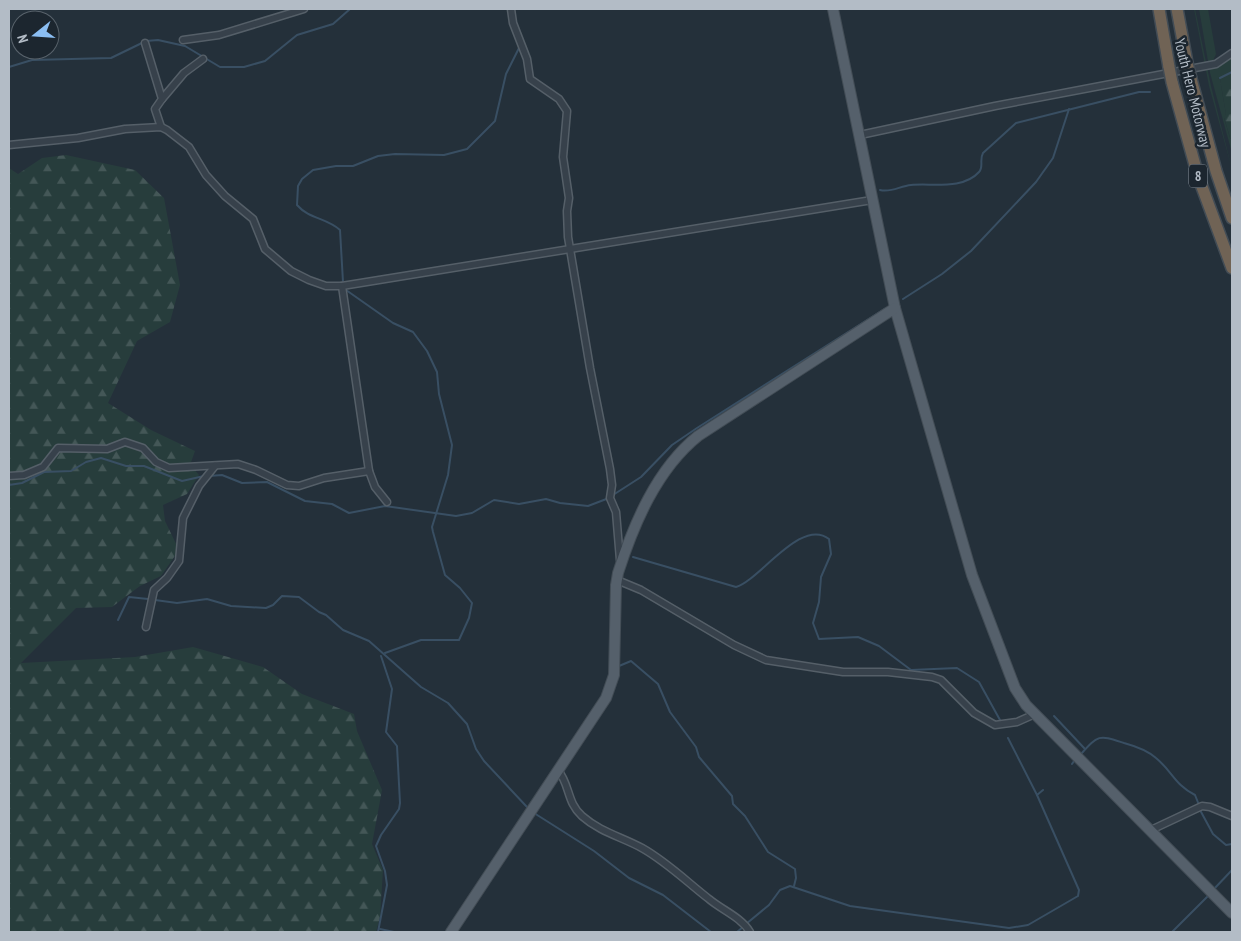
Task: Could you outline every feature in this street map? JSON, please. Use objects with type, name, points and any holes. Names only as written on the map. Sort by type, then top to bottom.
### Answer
[{"type":"highway","name":"Youth Hero Motorway","points":[[1159,9],[1172,82],[1198,176],[1232,268]]},
{"type":"highway","name":"Youth Hero Motorway","points":[[1177,9],[1191,79],[1213,161],[1232,218]]},
{"type":"main road","points":[[833,9],[895,308],[978,596],[1015,688],[1026,705],[1232,913]]},
{"type":"main road","points":[[451,932],[606,698],[612,682],[617,580],[621,565],[655,488],[672,459],[705,431],[895,308]]},
{"type":"street","points":[[183,40],[219,35],[304,9]]},
{"type":"street","points":[[511,9],[513,23],[527,59],[530,79],[559,99],[567,111],[563,157],[569,198],[567,211],[568,237],[572,249],[590,368],[612,480],[610,498],[616,512],[621,565]]},
{"type":"street","points":[[145,43],[162,99]]},
{"type":"street","points":[[860,135],[1005,104],[1216,64],[1232,54]]},
{"type":"street","points":[[203,59],[184,73],[155,109],[161,127],[189,147],[212,182],[253,219],[261,244],[282,264],[319,284],[342,286],[872,200]]},
{"type":"street","points":[[9,145],[78,138],[124,129],[161,127]]},
{"type":"street","points":[[342,286],[369,471],[375,488],[387,502]]},
{"type":"street","points":[[9,476],[24,475],[43,467],[58,448],[108,449],[125,442],[143,448],[156,462],[169,468],[238,464],[287,486],[369,471]]},
{"type":"street","points":[[146,627],[154,590],[167,578],[179,561],[183,518],[199,486],[215,465]]},
{"type":"street","points":[[617,580],[641,590],[734,644],[766,660],[850,673],[888,672],[932,677],[941,680],[974,713],[994,725],[1017,722],[1035,714]]},
{"type":"street","points":[[558,770],[567,785],[569,799],[582,816],[602,830],[642,848],[664,863],[740,921],[750,932]]},
{"type":"street","points":[[1151,830],[1200,807],[1210,807],[1232,816]]},
{"type":"green space","points":[[1194,9],[1211,86],[1232,169],[1209,86]]},
{"type":"green space","points":[[1199,9],[1208,9],[1216,54],[1212,63],[1219,65],[1232,57],[1232,71],[1218,79],[1220,79],[1226,114],[1224,118],[1232,144],[1232,153],[1210,73]]},
{"type":"green space","points":[[1232,73],[1232,144],[1224,117],[1226,114],[1220,79]]},
{"type":"green space","points":[[66,155],[135,170],[164,198],[180,285],[170,322],[137,341],[108,403],[151,430],[195,451],[190,465],[199,475],[187,494],[163,505],[165,521],[179,550],[161,576],[140,586],[112,607],[76,608],[21,663],[135,657],[193,647],[263,667],[302,694],[354,714],[357,731],[382,790],[372,844],[383,870],[380,917],[376,932],[9,932],[9,168],[18,174],[42,158]]},
{"type":"waterway","points":[[9,67],[32,60],[111,58],[146,41],[158,40],[185,46],[220,67],[244,67],[265,61],[297,35],[333,24],[350,9]]},
{"type":"waterway","points":[[343,282],[340,230],[307,213],[297,205],[298,186],[302,179],[313,170],[336,166],[353,166],[378,156],[395,154],[444,155],[467,149],[495,121],[506,74],[519,48]]},
{"type":"waterway","points":[[1220,78],[1232,72]]},
{"type":"waterway","points":[[880,190],[888,191],[911,185],[947,184],[965,181],[979,172],[983,153],[1016,123],[1139,92],[1150,92]]},
{"type":"waterway","points":[[903,299],[942,274],[971,251],[1036,182],[1053,158],[1069,109]]},
{"type":"waterway","points":[[346,290],[393,323],[413,332],[427,351],[437,372],[439,394],[452,445],[448,475],[432,527],[445,575],[460,588],[472,603],[469,618],[459,640],[421,640],[385,653]]},
{"type":"waterway","points":[[613,495],[641,477],[672,445],[886,308]]},
{"type":"waterway","points":[[9,485],[22,483],[44,472],[71,471],[86,462],[101,458],[126,466],[144,466],[182,481],[204,476]]},
{"type":"waterway","points":[[209,476],[222,475],[242,483],[267,482],[305,501],[332,504],[349,513],[385,506],[456,516],[472,513],[494,500],[519,504],[546,499],[560,503],[588,506],[609,498]]},
{"type":"waterway","points":[[633,557],[736,587],[746,582],[794,543],[806,536],[818,534],[829,539],[831,554],[821,577],[819,602],[813,623],[819,639],[858,637],[879,646],[911,670],[957,668],[979,682],[1000,720]]},
{"type":"waterway","points":[[155,600],[177,603],[207,599],[231,606],[266,608],[273,605],[282,596],[299,597],[326,615],[343,630],[369,641],[421,687],[448,703],[467,724],[476,749],[484,761],[527,807]]},
{"type":"waterway","points":[[118,620],[129,597],[148,599]]},
{"type":"waterway","points":[[378,932],[387,885],[385,871],[376,846],[381,835],[399,809],[400,803],[397,746],[386,732],[392,689],[381,656]]},
{"type":"waterway","points":[[619,666],[631,661],[658,684],[670,712],[696,747],[699,757],[732,796],[733,804],[745,816],[768,852],[795,869],[796,878],[794,886]]},
{"type":"waterway","points":[[1054,716],[1085,749]]},
{"type":"waterway","points":[[1008,738],[1037,795]]},
{"type":"waterway","points":[[1081,754],[1100,738],[1132,745],[1156,758],[1182,787],[1195,795],[1199,805]]},
{"type":"waterway","points":[[746,924],[769,905],[780,890],[790,886],[850,906],[1009,928],[1028,925],[1078,896],[1079,890],[1037,795],[1043,790]]},
{"type":"waterway","points":[[1200,810],[1213,834],[1226,845],[1232,844]]},
{"type":"waterway","points":[[534,813],[594,851],[629,878],[663,895],[711,932]]},
{"type":"waterway","points":[[1214,889],[1232,870]]},
{"type":"waterway","points":[[1172,932],[1208,896]]},
{"type":"waterway","points":[[737,932],[743,927]]},
{"type":"waterway","points":[[380,929],[394,932]]}]
